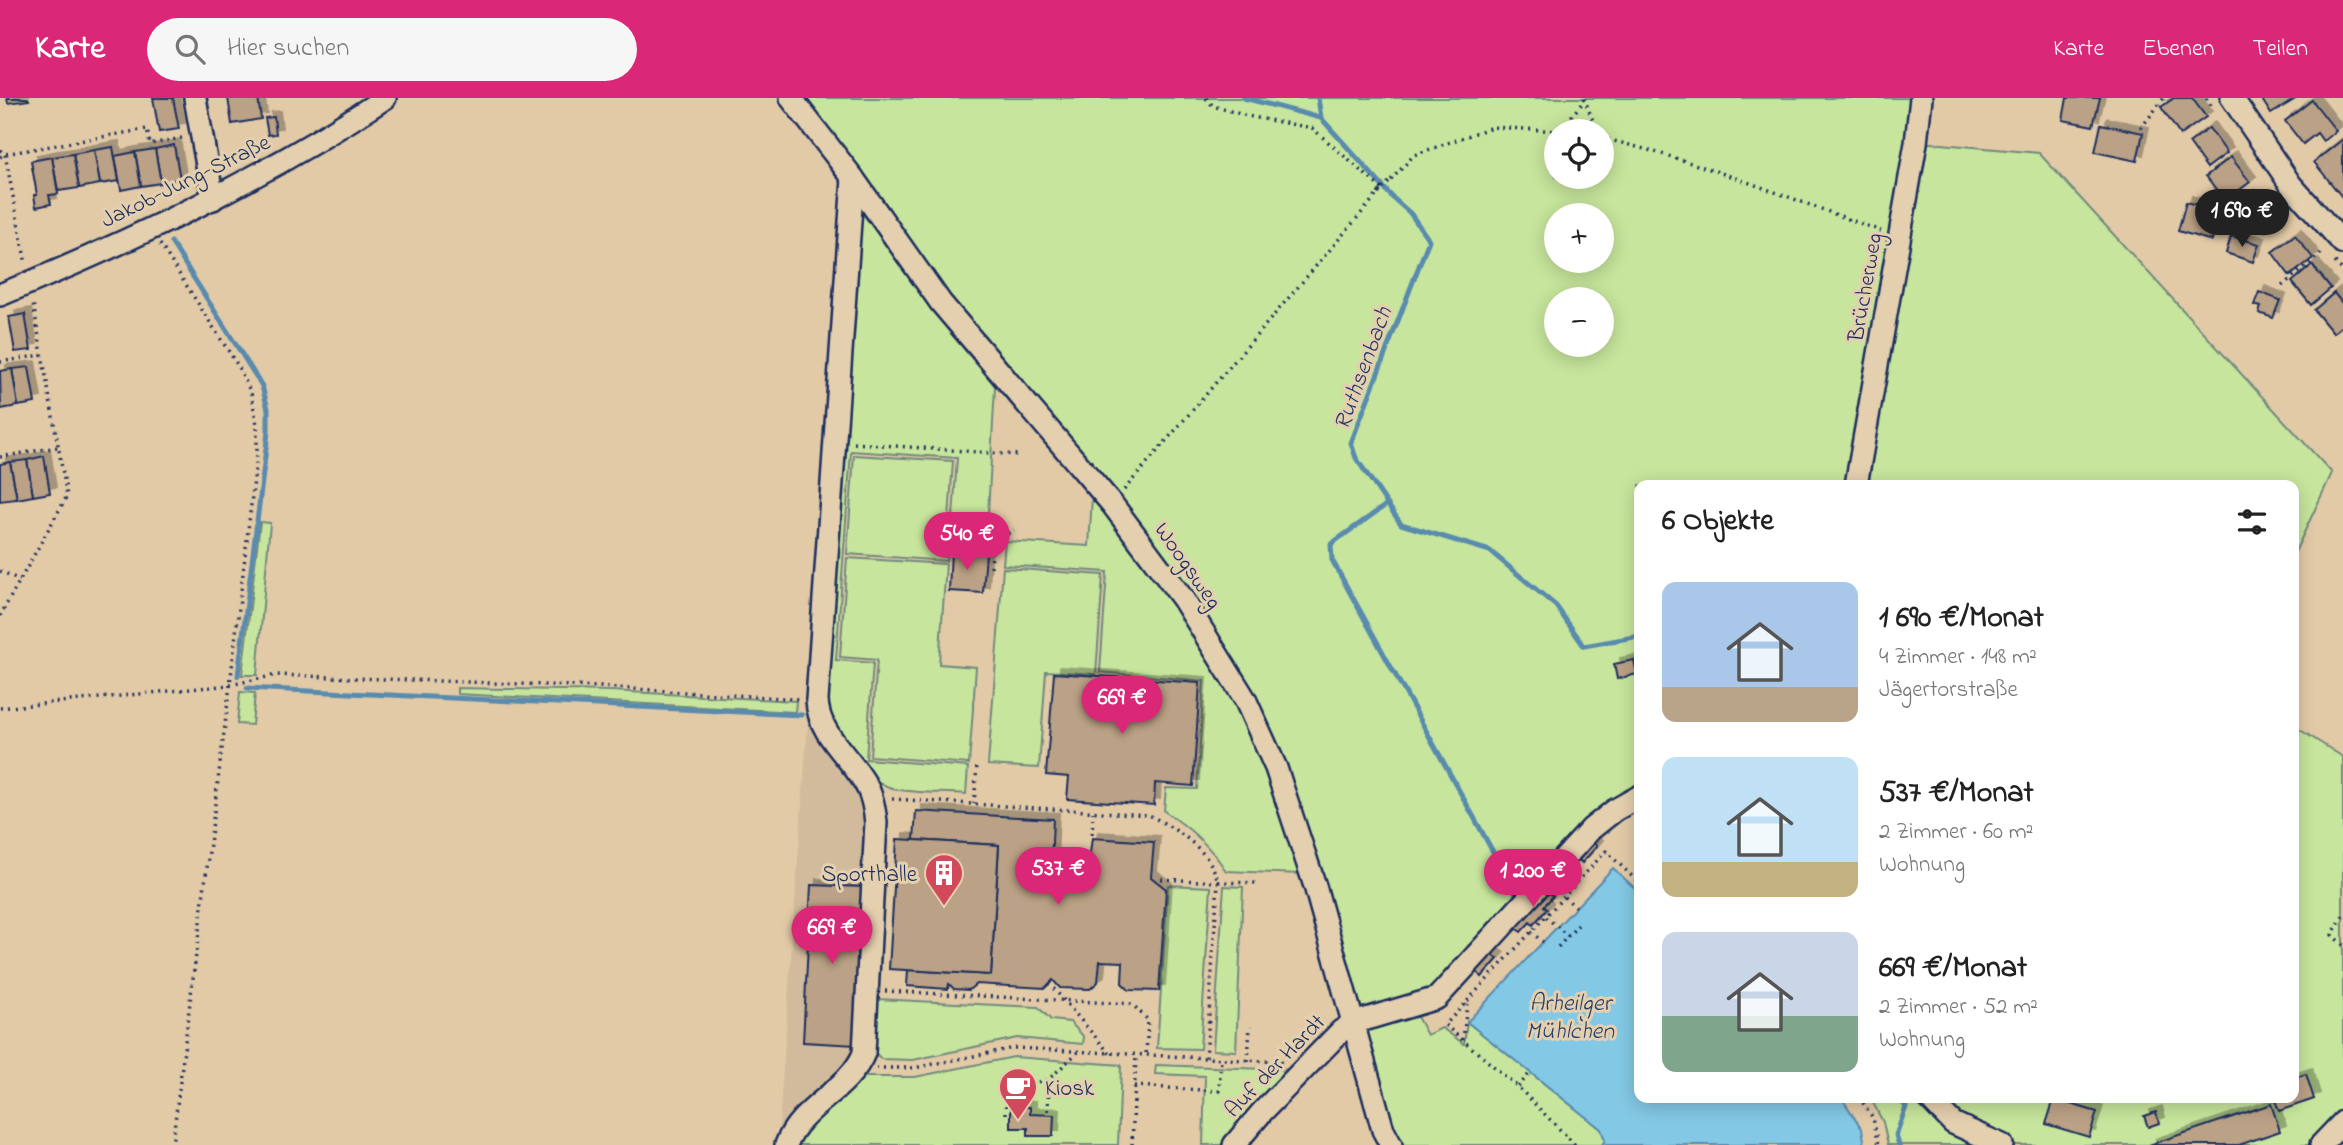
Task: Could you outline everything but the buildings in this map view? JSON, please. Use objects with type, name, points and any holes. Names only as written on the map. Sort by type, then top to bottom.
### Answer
[{"type":"street","points":[[195,98],[213,199]]},
{"type":"street","name":"Jakob-Jung-Straße","points":[[0,295],[213,199],[327,136],[385,98]]},
{"type":"street","name":"Woogsweg","points":[[791,98],[853,177],[941,303],[1112,504],[1183,599],[1245,699],[1276,768],[1315,886],[1383,1130],[1391,1145]]},
{"type":"street","name":"Brücherweg","points":[[1857,480],[1916,144],[1921,98]]},
{"type":"street","points":[[2232,98],[2334,247]]},
{"type":"street","points":[[786,1145],[797,1124],[858,1068],[864,1053],[876,822],[872,798],[864,781],[825,730],[817,700],[853,177]]},
{"type":"street","points":[[1353,1023],[1437,998],[1591,829],[1634,799]]},
{"type":"street","name":"Auf der Hardt","points":[[1234,1145],[1309,1063],[1341,1031],[1353,1023]]},
{"type":"street","points":[[1934,1103],[1953,1123],[2002,1145]]},
{"type":"street","points":[[2321,1145],[2343,1122]]},
{"type":"path","points":[[1206,98],[1213,106],[1247,116],[1312,128],[1382,189]]},
{"type":"path","points":[[2141,128],[2164,98]]},
{"type":"path","points":[[1570,119],[1584,99]]},
{"type":"path","points":[[1584,99],[1592,119]]},
{"type":"path","points":[[1382,189],[1378,194],[1413,155],[1492,127],[1544,130]]},
{"type":"path","points":[[2,156],[147,129],[150,144],[201,135]]},
{"type":"path","points":[[1614,141],[1704,166],[1899,238]]},
{"type":"path","points":[[0,150],[30,283],[67,496],[0,616]]},
{"type":"path","points":[[1112,504],[1382,189]]},
{"type":"path","points":[[150,229],[238,366],[251,393],[257,425],[257,453],[230,685],[172,1145]]},
{"type":"path","points":[[2282,286],[2334,247]]},
{"type":"path","points":[[0,362],[42,355]]},
{"type":"path","points":[[835,441],[1019,456]]},
{"type":"path","points":[[0,457],[58,447]]},
{"type":"path","points":[[991,567],[993,542],[1014,530]]},
{"type":"path","points":[[0,571],[20,580]]},
{"type":"path","points":[[0,708],[230,685],[276,675],[601,687],[817,700]]},
{"type":"path","points":[[974,804],[977,765]]},
{"type":"path","points":[[872,798],[1149,815],[1177,829],[1208,859],[1218,882],[1206,1059]]},
{"type":"path","points":[[1091,834],[1093,811]]},
{"type":"path","points":[[1575,1145],[1518,1087],[1445,1025],[1606,851],[1634,878]]},
{"type":"path","points":[[1161,879],[1256,883]]},
{"type":"path","points":[[1564,897],[1576,907]]},
{"type":"path","points":[[1545,916],[1568,936]]},
{"type":"path","points":[[2343,916],[2332,935],[2343,945]]},
{"type":"path","points":[[1558,947],[1578,925]]},
{"type":"path","points":[[1531,932],[1543,942]]},
{"type":"path","points":[[1049,983],[1110,1054]]},
{"type":"path","points":[[867,990],[1132,1004],[1148,1020],[1146,1055]]},
{"type":"path","points":[[1462,1040],[1467,1002]]},
{"type":"path","points":[[1248,1061],[1251,1026]]},
{"type":"path","points":[[858,1068],[914,1068],[1014,1048],[1309,1063]]},
{"type":"path","points":[[1006,1114],[1007,1090],[1049,1079],[1078,1052]]},
{"type":"path","points":[[1132,1145],[1136,1055]]},
{"type":"path","points":[[1134,1086],[1219,1091],[1221,1060]]},
{"type":"path","points":[[1518,1087],[1530,1073]]},
{"type":"path","points":[[1048,1111],[1049,1079]]},
{"type":"path","points":[[1863,1103],[1873,1118],[1879,1145]]},
{"type":"shaded area","points":[[808,720],[855,785],[866,820],[864,887],[811,885],[803,1042],[856,1045],[852,1063],[778,1139]]},
{"type":"green space","points":[[806,98],[1913,98],[1909,141],[2039,153],[2332,473],[2299,543],[2299,480],[1634,480],[1634,793],[1439,988],[1361,1012],[1326,885],[1192,595],[1115,490],[951,299]]},
{"type":"green space","points":[[859,208],[935,314],[995,386],[986,550],[951,547],[957,458],[851,451],[836,660],[873,663],[866,759],[968,767],[966,794],[913,792],[884,785],[873,778],[855,759],[827,715]]},
{"type":"green space","points":[[854,455],[953,461],[946,561],[847,554]]},
{"type":"green space","points":[[1092,497],[1158,580],[1223,677],[1256,744],[1301,874],[1226,871],[1199,838],[1164,811],[1166,788],[1197,789],[1204,681],[1100,672],[1107,572],[1003,565],[1005,541],[1089,546]]},
{"type":"green space","points":[[260,522],[270,523],[257,675],[242,675]]},
{"type":"green space","points":[[847,558],[946,564],[939,664],[976,667],[969,764],[870,756],[877,660],[840,657]]},
{"type":"green space","points":[[1003,568],[1103,575],[1096,674],[1046,671],[1039,768],[988,765]]},
{"type":"green space","points":[[457,688],[610,691],[796,701],[795,712],[457,694]]},
{"type":"green space","points":[[240,692],[255,693],[252,725],[237,724]]},
{"type":"green space","points":[[2299,729],[2343,757],[2343,1110],[2310,1145],[1888,1145],[1883,1122],[1873,1103],[2299,1103]]},
{"type":"green space","points":[[1168,885],[1211,887],[1200,1049],[1157,1048]]},
{"type":"green space","points":[[1224,886],[1243,887],[1236,1051],[1213,1050]]},
{"type":"green space","points":[[876,999],[1038,1007],[1051,1020],[1070,1022],[1084,1037],[1083,1044],[1017,1038],[913,1060],[881,1059],[873,1050]]},
{"type":"green space","points":[[1415,1013],[1427,1035],[1442,1028],[1464,1044],[1467,1022],[1601,1129],[1605,1140],[1602,1145],[1400,1145],[1390,1126],[1365,1028]]},
{"type":"green space","points":[[1014,1057],[1121,1065],[1118,1145],[795,1145],[798,1138],[861,1077],[915,1077]]},
{"type":"green space","points":[[1156,1065],[1293,1070],[1254,1106],[1221,1145],[1203,1145],[1205,1076],[1155,1074]]},
{"type":"water","name":"Arheilger Mühlchen","points":[[1613,868],[1634,887],[1634,1103],[1845,1103],[1862,1129],[1865,1145],[1602,1145],[1605,1140],[1601,1129],[1467,1022]]},
{"type":"waterway","points":[[1244,98],[1321,118]]},
{"type":"waterway","name":"Ruthsenbach","points":[[1318,98],[1321,118],[1393,198],[1410,213],[1429,240],[1351,443],[1356,458],[1401,524],[1490,551],[1556,606],[1584,646],[1634,637]]},
{"type":"waterway","points":[[171,242],[262,386],[268,409],[268,432],[238,676]]},
{"type":"waterway","points":[[1386,505],[1331,544],[1332,560],[1519,899]]},
{"type":"waterway","points":[[247,688],[802,715]]},
{"type":"waterway","name":"Ruthsenbach","points":[[1899,1145],[1896,1135],[1906,1107],[1903,1103]]},
{"type":"place","name":"Sporthalle","points":[[944,907]]},
{"type":"place","name":"Kiosk","points":[[1018,1121]]}]
